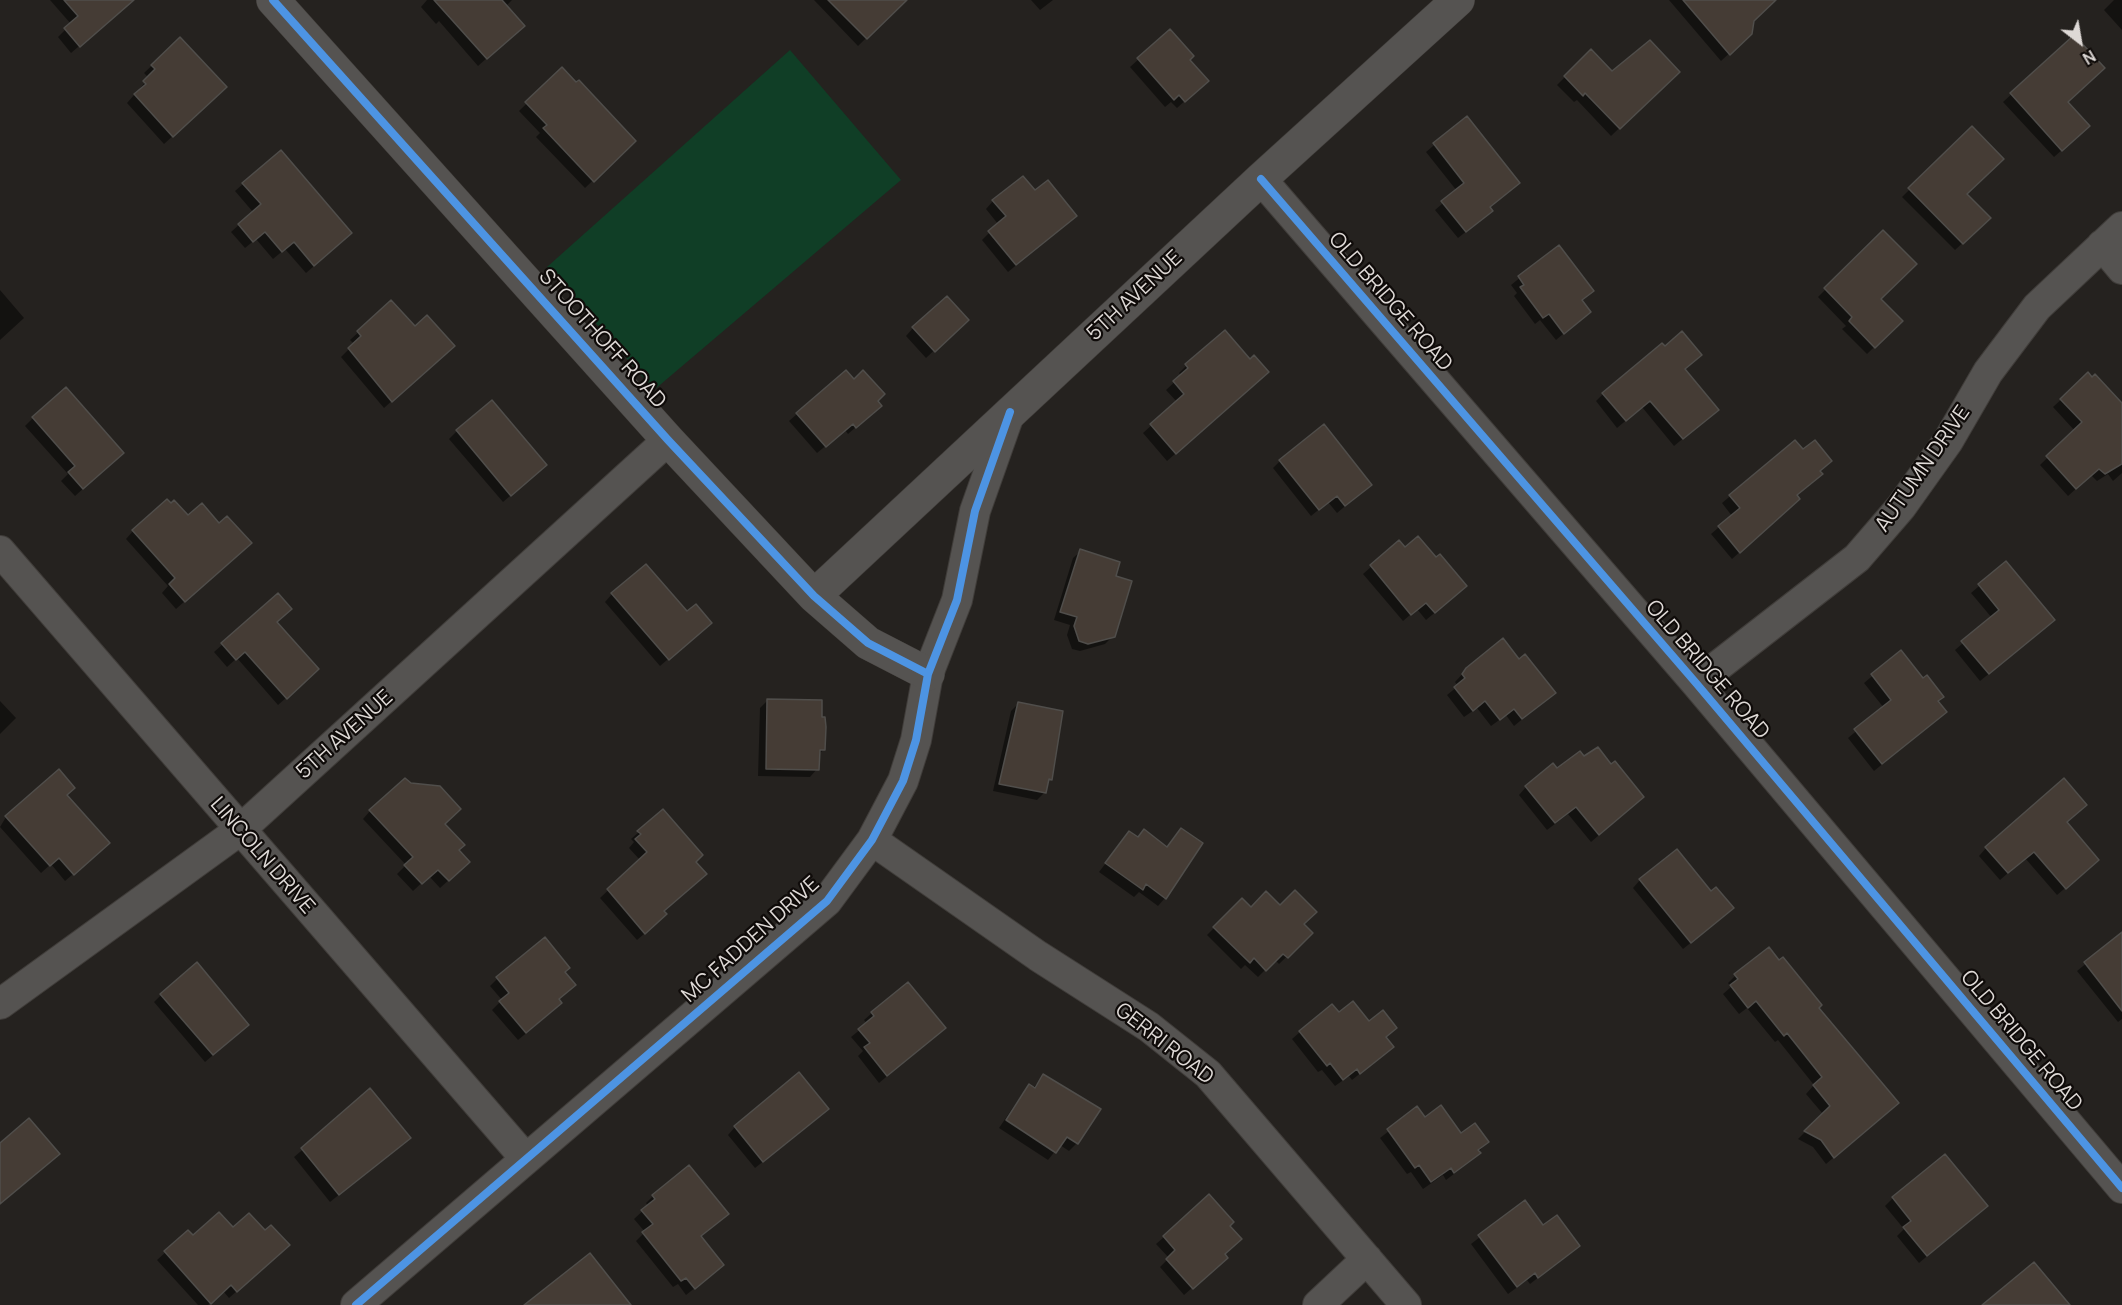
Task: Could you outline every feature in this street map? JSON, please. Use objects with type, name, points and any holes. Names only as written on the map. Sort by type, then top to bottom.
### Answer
[{"type":"street","name":"STOOTHOFF ROAD","points":[[273,0],[668,440],[814,596],[868,643],[928,674]]},
{"type":"street","name":"5TH AVENUE","points":[[814,596],[1010,412],[1458,0]]},
{"type":"street","name":"OLD BRIDGE ROAD","points":[[1262,179],[1696,683],[2122,1188]]},
{"type":"street","name":"AUTUMN DRIVE","points":[[1696,683],[1857,558],[1901,507],[1948,441],[1988,372],[2037,307],[2112,236]]},
{"type":"street","points":[[2112,236],[2122,269]]},
{"type":"street","name":"MC FADDEN DRIVE","points":[[356,1305],[827,901],[872,840],[903,781],[916,740],[928,674],[957,600],[975,511],[1010,412]]},
{"type":"street","name":"5TH AVENUE","points":[[0,1004],[240,830],[668,440]]},
{"type":"street","name":"LINCOLN DRIVE","points":[[0,551],[526,1159]]},
{"type":"street","name":"GERRI ROAD","points":[[872,840],[1038,956],[1149,1027],[1208,1074],[1406,1305]]},
{"type":"street","points":[[1318,1305],[1367,1259]]},
{"type":"green space","points":[[790,50],[901,180],[654,390],[547,267]]},
{"type":"building","points":[[64,0],[134,0],[80,47],[64,28],[78,16]]},
{"type":"building","points":[[434,0],[502,0],[525,26],[487,59]]},
{"type":"building","points":[[828,0],[907,0],[867,39]]},
{"type":"building","points":[[1683,0],[1776,0],[1754,21],[1752,34],[1730,55]]},
{"type":"building","points":[[1170,29],[1194,56],[1190,60],[1209,81],[1185,102],[1179,95],[1174,100],[1137,58]]},
{"type":"building","points":[[2074,35],[2105,68],[2068,102],[2090,126],[2062,151],[2010,93]]},
{"type":"building","points":[[180,37],[227,87],[173,137],[134,94],[146,84],[143,81],[155,69],[151,65]]},
{"type":"building","points":[[1650,40],[1680,72],[1620,129],[1585,93],[1583,96],[1564,76],[1591,49],[1612,71]]},
{"type":"building","points":[[562,67],[576,82],[579,80],[636,141],[594,182],[543,128],[547,125],[525,102]]},
{"type":"building","points":[[1467,116],[1520,183],[1490,207],[1493,211],[1466,232],[1441,201],[1464,183],[1433,143]]},
{"type":"building","points":[[1972,126],[2004,159],[1967,194],[1991,218],[1963,244],[1908,188]]},
{"type":"building","points":[[281,150],[352,233],[314,266],[294,242],[282,252],[265,232],[253,242],[238,224],[261,204],[242,183]]},
{"type":"building","points":[[1023,176],[1035,190],[1048,180],[1077,216],[1016,265],[988,231],[1006,216],[992,200]]},
{"type":"building","points":[[1883,230],[1917,264],[1881,299],[1903,321],[1875,348],[1849,321],[1852,317],[1824,288]]},
{"type":"building","points":[[1559,245],[1594,291],[1582,300],[1591,312],[1564,334],[1549,314],[1543,318],[1520,287],[1524,285],[1518,276]]},
{"type":"building","points":[[947,296],[969,320],[935,352],[912,327]]},
{"type":"building","points":[[391,300],[415,326],[427,315],[455,346],[392,402],[348,348],[361,336],[357,331]]},
{"type":"building","points":[[1225,330],[1250,359],[1254,355],[1269,372],[1176,454],[1150,424],[1184,394],[1173,381],[1188,368],[1185,364]]},
{"type":"building","points":[[1682,331],[1702,355],[1685,369],[1719,410],[1683,439],[1650,401],[1626,421],[1602,393],[1662,343],[1665,346]]},
{"type":"building","points":[[846,370],[854,379],[863,370],[885,394],[878,401],[882,406],[856,428],[853,424],[826,447],[796,413]]},
{"type":"building","points":[[2088,372],[2092,377],[2095,374],[2122,403],[2122,464],[2105,474],[2099,469],[2076,489],[2046,456],[2082,422],[2060,399]]},
{"type":"building","points":[[66,387],[124,453],[83,489],[68,472],[75,466],[32,417]]},
{"type":"building","points":[[492,400],[547,465],[511,496],[456,430]]},
{"type":"building","points":[[1324,424],[1372,485],[1345,506],[1337,496],[1319,510],[1279,460]]},
{"type":"building","points":[[1795,440],[1803,449],[1815,440],[1832,461],[1820,471],[1823,474],[1797,495],[1800,499],[1740,553],[1718,526],[1740,508],[1729,495]]},
{"type":"building","points":[[167,499],[171,503],[174,500],[188,515],[202,503],[219,523],[227,516],[252,543],[185,602],[169,584],[175,578],[132,530]]},
{"type":"building","points":[[1418,536],[1436,557],[1440,554],[1467,586],[1435,613],[1426,603],[1411,615],[1370,565],[1399,540],[1405,547]]},
{"type":"building","points":[[1080,549],[1120,562],[1116,576],[1132,581],[1115,637],[1088,644],[1079,641],[1074,626],[1077,617],[1060,612]]},
{"type":"building","points":[[2006,561],[2055,620],[1989,674],[1961,641],[1999,610],[1978,584]]},
{"type":"building","points":[[646,564],[687,611],[696,604],[712,623],[669,660],[611,593]]},
{"type":"building","points":[[278,593],[292,609],[277,622],[319,669],[287,699],[245,652],[236,660],[221,643]]},
{"type":"building","points":[[1503,638],[1519,659],[1525,654],[1556,693],[1522,719],[1514,709],[1500,720],[1485,701],[1473,711],[1454,687],[1465,678],[1462,674],[1466,668]]},
{"type":"building","points":[[1901,650],[1923,678],[1927,675],[1944,697],[1938,701],[1947,712],[1882,764],[1854,729],[1891,700],[1871,674]]},
{"type":"building","points":[[767,699],[822,700],[822,717],[825,717],[826,727],[825,750],[820,750],[819,770],[766,769]]},
{"type":"building","points":[[1018,702],[1063,711],[1052,780],[1049,779],[1046,793],[999,784]]},
{"type":"building","points":[[1598,747],[1611,764],[1615,761],[1644,797],[1599,835],[1576,807],[1555,823],[1525,786],[1553,763],[1557,768],[1580,751],[1584,756]]},
{"type":"building","points":[[59,769],[75,788],[67,795],[110,843],[74,875],[59,858],[50,866],[5,816]]},
{"type":"building","points":[[405,778],[411,783],[440,786],[461,809],[445,824],[465,845],[459,850],[470,862],[449,881],[438,870],[422,884],[404,865],[413,857],[369,810]]},
{"type":"building","points":[[2064,778],[2087,805],[2067,822],[2099,860],[2066,889],[2034,852],[2008,873],[1985,847]]},
{"type":"building","points":[[663,809],[703,855],[696,862],[707,874],[664,911],[667,914],[645,934],[607,889],[647,852],[635,839],[641,834],[637,831]]},
{"type":"building","points":[[1181,828],[1203,843],[1166,899],[1146,884],[1143,890],[1105,863],[1129,831],[1138,837],[1144,829],[1167,847]]},
{"type":"building","points":[[1677,849],[1711,891],[1716,887],[1734,908],[1691,943],[1639,879]]},
{"type":"building","points":[[1295,890],[1317,912],[1304,924],[1313,933],[1288,958],[1283,954],[1266,971],[1254,958],[1250,963],[1213,927],[1242,898],[1251,907],[1266,891],[1280,905]]},
{"type":"building","points":[[2122,932],[2122,1011],[2084,962]]},
{"type":"building","points":[[545,937],[570,968],[565,972],[576,985],[559,999],[562,1003],[526,1033],[499,1001],[509,993],[496,977]]},
{"type":"building","points":[[1769,947],[1779,960],[1783,957],[1822,1005],[1819,1008],[1899,1103],[1834,1158],[1821,1140],[1804,1131],[1830,1106],[1813,1085],[1822,1077],[1787,1033],[1784,1036],[1756,1001],[1748,1008],[1730,985],[1738,979],[1734,974]]},
{"type":"building","points":[[197,962],[249,1025],[213,1055],[160,994]]},
{"type":"building","points":[[908,982],[946,1028],[887,1076],[864,1047],[870,1043],[858,1029],[874,1016],[871,1012]]},
{"type":"building","points":[[1353,1001],[1369,1021],[1383,1010],[1397,1028],[1386,1037],[1394,1047],[1360,1074],[1357,1069],[1343,1080],[1330,1063],[1327,1066],[1299,1031],[1332,1004],[1339,1012]]},
{"type":"building","points":[[799,1072],[829,1109],[763,1162],[734,1126]]},
{"type":"building","points":[[1043,1074],[1101,1109],[1078,1144],[1067,1137],[1056,1153],[1006,1120],[1029,1084],[1035,1088]]},
{"type":"building","points":[[370,1088],[411,1138],[339,1195],[301,1148]]},
{"type":"building","points":[[1441,1105],[1461,1133],[1475,1123],[1489,1142],[1478,1150],[1481,1153],[1454,1173],[1451,1168],[1431,1182],[1419,1165],[1415,1168],[1387,1129],[1417,1106],[1425,1117]]},
{"type":"building","points":[[29,1118],[60,1154],[0,1204],[0,1143]]},
{"type":"building","points":[[1945,1154],[1988,1206],[1927,1256],[1903,1227],[1911,1221],[1892,1197]]},
{"type":"building","points":[[689,1165],[729,1214],[701,1236],[724,1265],[695,1289],[686,1278],[681,1281],[642,1232],[653,1224],[641,1210],[655,1199],[652,1195]]},
{"type":"building","points":[[1209,1194],[1234,1222],[1230,1226],[1242,1239],[1225,1254],[1228,1258],[1193,1289],[1166,1259],[1175,1250],[1163,1236]]},
{"type":"building","points":[[1525,1200],[1543,1225],[1557,1215],[1580,1246],[1538,1278],[1535,1273],[1517,1287],[1478,1235]]},
{"type":"building","points":[[219,1212],[233,1227],[249,1213],[265,1230],[271,1225],[290,1245],[237,1292],[231,1285],[211,1304],[164,1251],[188,1230],[193,1235]]},
{"type":"building","points":[[590,1253],[631,1305],[524,1305]]},
{"type":"building","points":[[2034,1262],[2070,1305],[1982,1305]]},
{"type":"cycle path","points":[[273,0],[668,440],[814,596],[868,643],[928,674]]},
{"type":"cycle path","points":[[1261,179],[1696,683],[2122,1188]]},
{"type":"cycle path","points":[[356,1305],[827,901],[872,840],[903,781],[916,740],[928,674],[957,600],[975,511],[1010,412]]}]
